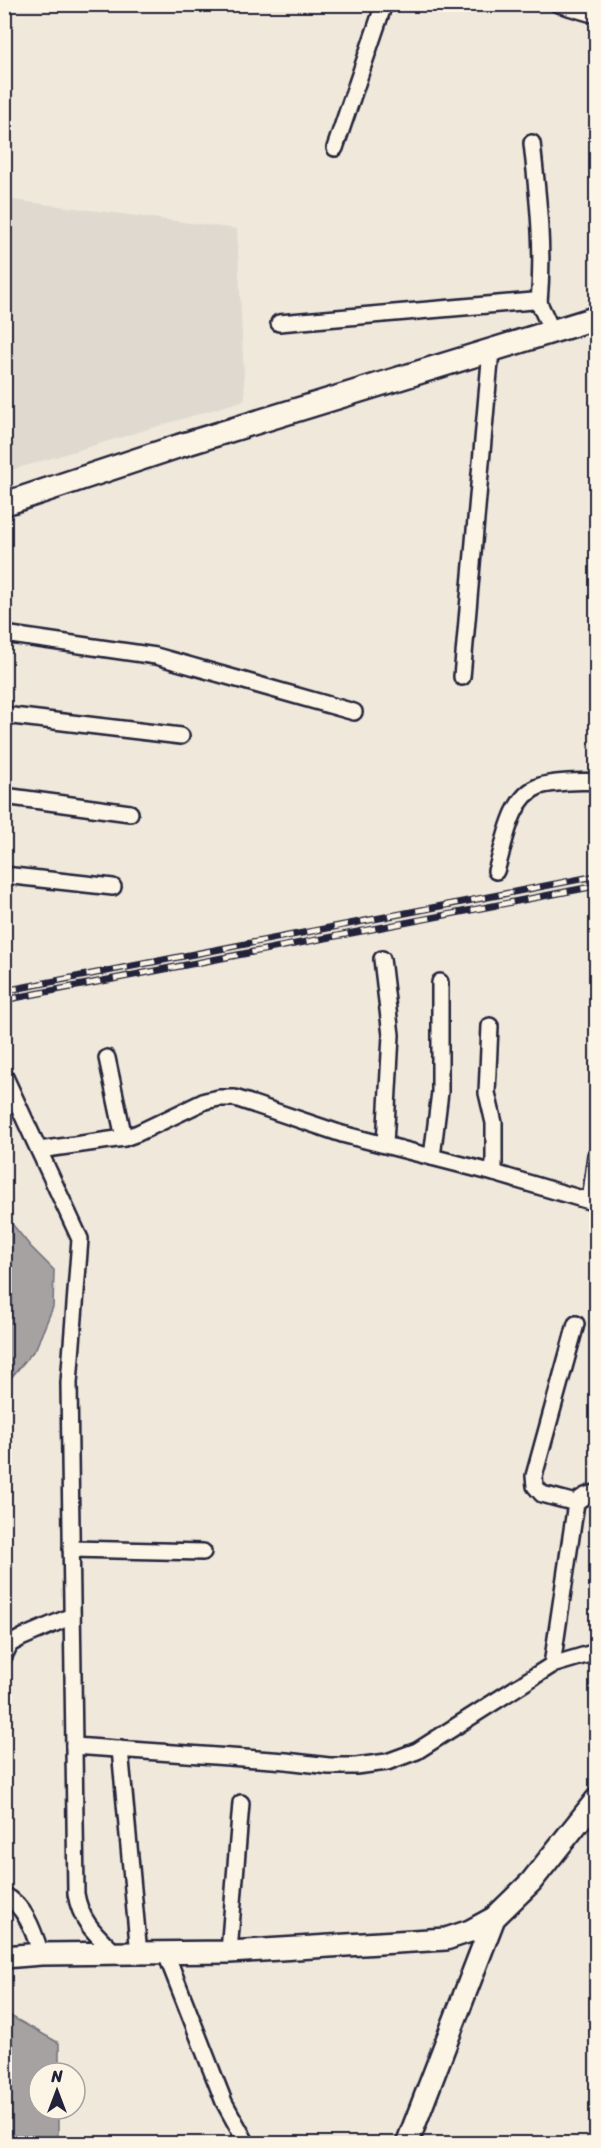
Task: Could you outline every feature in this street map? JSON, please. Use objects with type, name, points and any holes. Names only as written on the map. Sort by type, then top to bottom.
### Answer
[{"type":"main road","points":[[4,504],[180,446],[597,318]]},
{"type":"main road","points":[[4,1957],[41,1954],[117,1955],[230,1952],[446,1939],[470,1931],[494,1918],[531,1882],[597,1800]]},
{"type":"main road","points":[[407,2144],[494,1918]]},
{"type":"street","points":[[335,148],[384,4]]},
{"type":"street","points":[[558,4],[597,15]]},
{"type":"street","points":[[532,143],[541,226],[542,276],[539,303],[552,331]]},
{"type":"street","points":[[279,323],[520,300],[533,300],[539,303]]},
{"type":"street","points":[[462,677],[491,350]]},
{"type":"street","points":[[4,633],[156,656],[354,712]]},
{"type":"street","points":[[4,715],[182,736]]},
{"type":"street","points":[[496,871],[516,805],[528,792],[541,786],[597,781]]},
{"type":"street","points":[[4,796],[130,813]]},
{"type":"street","points":[[4,875],[113,887]]},
{"type":"street","points":[[382,959],[391,1035],[385,1144]]},
{"type":"street","points":[[432,1157],[440,1092],[440,982]]},
{"type":"street","points":[[490,1026],[487,1093],[494,1123],[494,1173]]},
{"type":"street","points":[[106,1058],[124,1138]]},
{"type":"street","points":[[4,1075],[80,1239],[69,1383],[76,1875],[79,1909],[83,1918],[117,1955]]},
{"type":"street","points":[[39,1150],[124,1138],[205,1101],[235,1098],[307,1124],[494,1173],[593,1202],[597,1155]]},
{"type":"street","points":[[576,1324],[534,1476],[535,1486],[542,1494],[576,1503]]},
{"type":"street","points":[[552,1665],[576,1503],[588,1494],[597,1493]]},
{"type":"street","points":[[71,1549],[203,1552]]},
{"type":"street","points":[[4,1656],[10,1644],[16,1640],[72,1616]]},
{"type":"street","points":[[74,1746],[329,1766],[356,1766],[387,1762],[417,1751],[552,1665],[597,1652]]},
{"type":"street","points":[[120,1749],[139,1954]]},
{"type":"street","points":[[230,1952],[241,1803]]},
{"type":"street","points":[[4,1895],[16,1905],[31,1924],[41,1954]]},
{"type":"street","points":[[166,1954],[224,2103],[247,2144]]},
{"type":"shaded area","points":[[5,199],[237,229],[245,400],[5,472]]},
{"type":"shaded area","points":[[4,1214],[31,1247],[54,1270],[53,1307],[36,1348],[5,1385]]},
{"type":"shaded area","points":[[5,2013],[59,2043],[59,2061],[27,2061],[27,2121],[58,2121],[58,2143],[5,2143]]},
{"type":"railway","points":[[4,991],[596,876]]},
{"type":"railway","points":[[4,1000],[596,886]]}]
